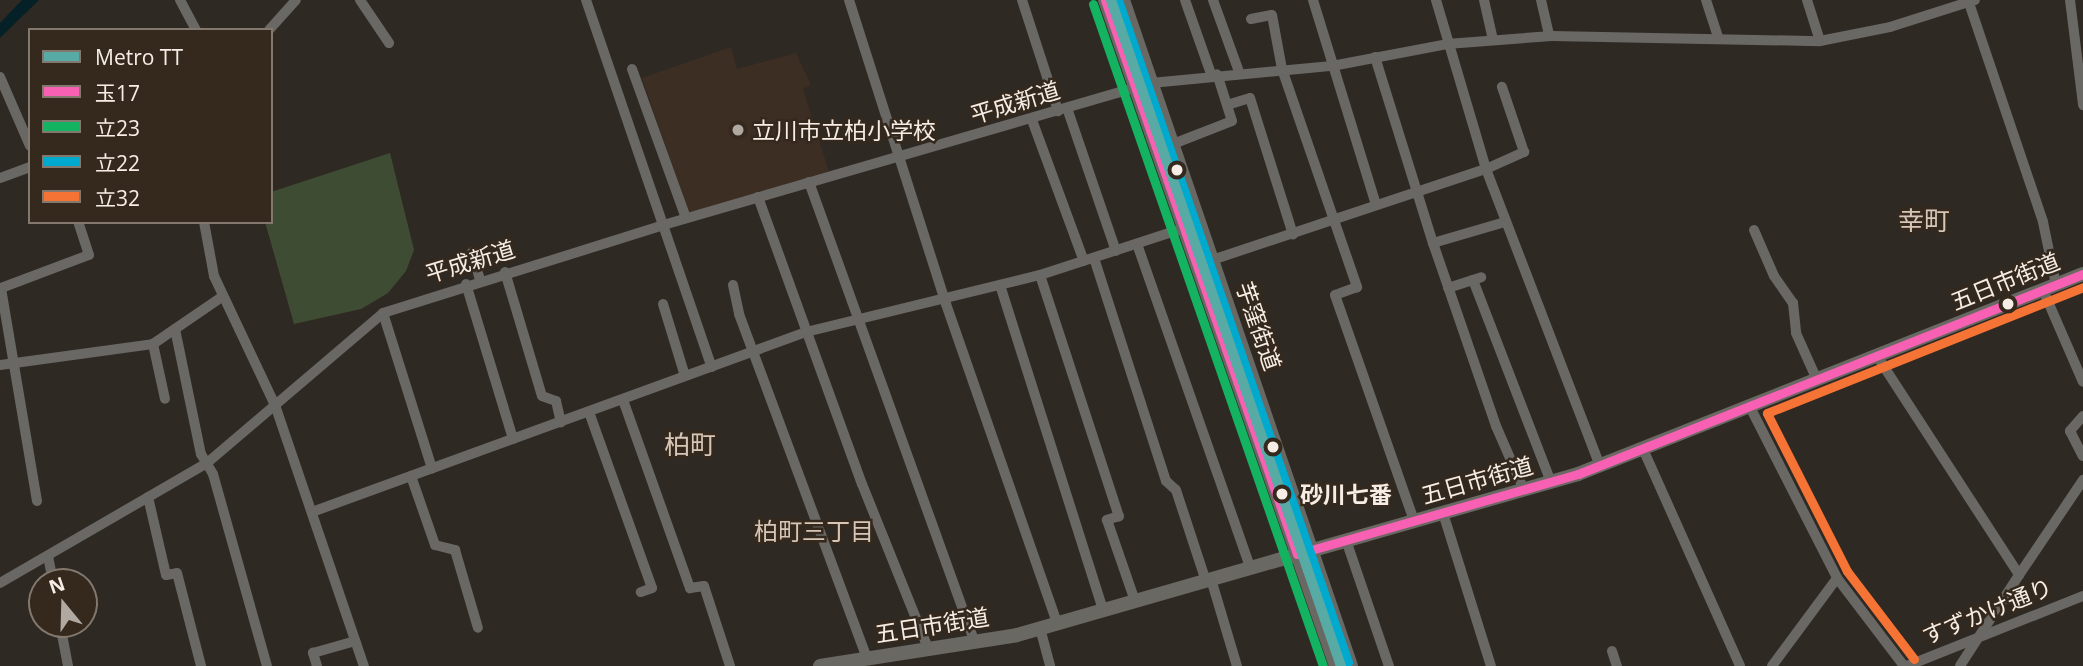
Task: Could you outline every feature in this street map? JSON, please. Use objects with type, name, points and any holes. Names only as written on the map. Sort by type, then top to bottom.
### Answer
[{"type":"main road","name":"芋窪街道","points":[[1105,0],[1336,666]]},
{"type":"main road","name":"芋窪街道","points":[[1123,0],[1351,666]]},
{"type":"main road","name":"五日市街道","points":[[821,666],[1040,628],[1551,482],[1600,466],[2083,274]]},
{"type":"street","points":[[180,0],[195,28]]},
{"type":"street","points":[[271,28],[296,0]]},
{"type":"street","points":[[360,0],[389,43]]},
{"type":"street","points":[[586,0],[660,226],[712,367]]},
{"type":"street","points":[[849,0],[946,298],[1057,623]]},
{"type":"street","points":[[1022,0],[1116,251]]},
{"type":"street","points":[[1173,144],[1228,126],[1232,121],[1185,0]]},
{"type":"street","points":[[1213,0],[1238,72]]},
{"type":"street","points":[[1313,0],[1376,205]]},
{"type":"street","points":[[1436,0],[1486,169],[1600,466]]},
{"type":"street","points":[[1484,0],[1493,40]]},
{"type":"street","points":[[1541,0],[1549,36]]},
{"type":"street","points":[[1706,0],[1718,38]]},
{"type":"street","points":[[1807,0],[1820,41]]},
{"type":"street","points":[[2070,0],[2083,105]]},
{"type":"street","points":[[1971,1],[2043,222],[2050,287],[2083,382]]},
{"type":"street","name":"平成新道","points":[[0,583],[207,463],[383,313],[480,279],[686,218],[902,158],[1151,83],[1214,74],[1332,66],[1447,44],[1549,36],[1820,41],[1890,27],[1971,1]]},
{"type":"street","points":[[1251,19],[1272,15],[1282,69],[1332,221],[1357,287],[1335,295],[1414,521]]},
{"type":"street","points":[[1375,57],[1448,288],[1496,426],[1524,490]]},
{"type":"street","points":[[632,69],[686,218]]},
{"type":"street","points":[[0,77],[28,141]]},
{"type":"street","points":[[1212,260],[1486,169],[1524,152],[1502,87]]},
{"type":"street","points":[[1227,105],[1250,98],[1293,234]]},
{"type":"street","points":[[1032,120],[1089,259],[1166,481],[1176,491],[1237,666]]},
{"type":"street","points":[[0,178],[28,168]]},
{"type":"street","points":[[809,182],[974,641]]},
{"type":"street","points":[[758,197],[806,332],[928,648]]},
{"type":"street","points":[[1433,243],[1505,222]]},
{"type":"street","points":[[312,512],[806,332],[1040,275],[1200,223]]},
{"type":"street","points":[[37,501],[1,288],[89,255],[79,224]]},
{"type":"street","points":[[204,224],[222,297],[275,405],[364,666]]},
{"type":"street","points":[[1754,230],[1774,276],[1793,303],[1796,333],[1817,380]]},
{"type":"street","points":[[1137,244],[1250,567]]},
{"type":"street","points":[[472,252],[480,279]]},
{"type":"street","points":[[505,272],[542,396],[555,401],[561,422]]},
{"type":"street","points":[[1040,275],[1119,516],[1107,520],[1135,601]]},
{"type":"street","points":[[1448,288],[1477,278],[1551,482]]},
{"type":"street","points":[[466,284],[513,439]]},
{"type":"street","points":[[733,285],[753,352],[867,659]]},
{"type":"street","points":[[1000,285],[1104,610]]},
{"type":"street","points":[[0,365],[153,344],[222,297]]},
{"type":"street","points":[[663,304],[685,376]]},
{"type":"street","points":[[383,313],[432,468]]},
{"type":"street","points":[[175,329],[201,454],[207,463],[267,666]]},
{"type":"street","points":[[153,344],[165,399]]},
{"type":"street","points":[[1877,356],[2019,575]]},
{"type":"street","points":[[623,400],[691,589],[704,586],[730,666]]},
{"type":"street","points":[[1750,407],[1836,578],[1905,666]]},
{"type":"street","points":[[589,412],[652,588],[641,592]]},
{"type":"street","points":[[2083,416],[2070,431],[2083,456]]},
{"type":"street","points":[[1643,449],[1740,666]]},
{"type":"street","points":[[411,476],[435,545],[455,550],[478,628]]},
{"type":"street","points":[[1960,666],[1982,637],[2019,575],[2083,480]]},
{"type":"street","points":[[148,497],[166,575],[177,573],[201,666]]},
{"type":"street","points":[[1443,513],[1491,666]]},
{"type":"street","points":[[1346,540],[1389,666]]},
{"type":"street","points":[[48,555],[50,568]]},
{"type":"street","points":[[1772,666],[1836,578]]},
{"type":"street","name":"すずかけ通り","points":[[1905,666],[2083,596]]},
{"type":"street","points":[[1040,628],[1050,666]]},
{"type":"street","points":[[63,638],[68,666]]},
{"type":"street","points":[[317,666],[313,653],[355,641]]},
{"type":"street","points":[[1612,651],[1617,666]]},
{"type":"shaded area","name":"立川市立柏小学校","points":[[731,47],[737,69],[796,53],[811,85],[803,89],[829,172],[689,214],[642,78]]},
{"type":"green space","points":[[390,153],[414,250],[406,271],[388,293],[361,309],[294,324],[266,224],[273,224],[273,191]]},
{"type":"water","points":[[22,0],[39,0],[0,38],[0,23]]},
{"type":"metro line","name":"TT","points":[[1111,0],[1341,666]]},
{"type":"transit line","name":"玉17","points":[[1105,0],[1297,554],[1578,474],[2083,274]]},
{"type":"transit line","name":"立22","points":[[1118,0],[1348,662]]},
{"type":"transit line","name":"立23","points":[[1093,4],[1323,666]]},
{"type":"transit line","name":"立32","points":[[1914,659],[1847,571],[1767,413],[2083,287]]},
{"type":"place","name":"立川市立柏小学校","points":[[738,130]]},
{"type":"place","name":"砂川七番","points":[[1282,494]]},
{"type":"district","name":"幸町","points":[[1924,221]]},
{"type":"district","name":"柏町","points":[[690,445]]},
{"type":"district","name":"柏町三丁目","points":[[814,531]]}]
